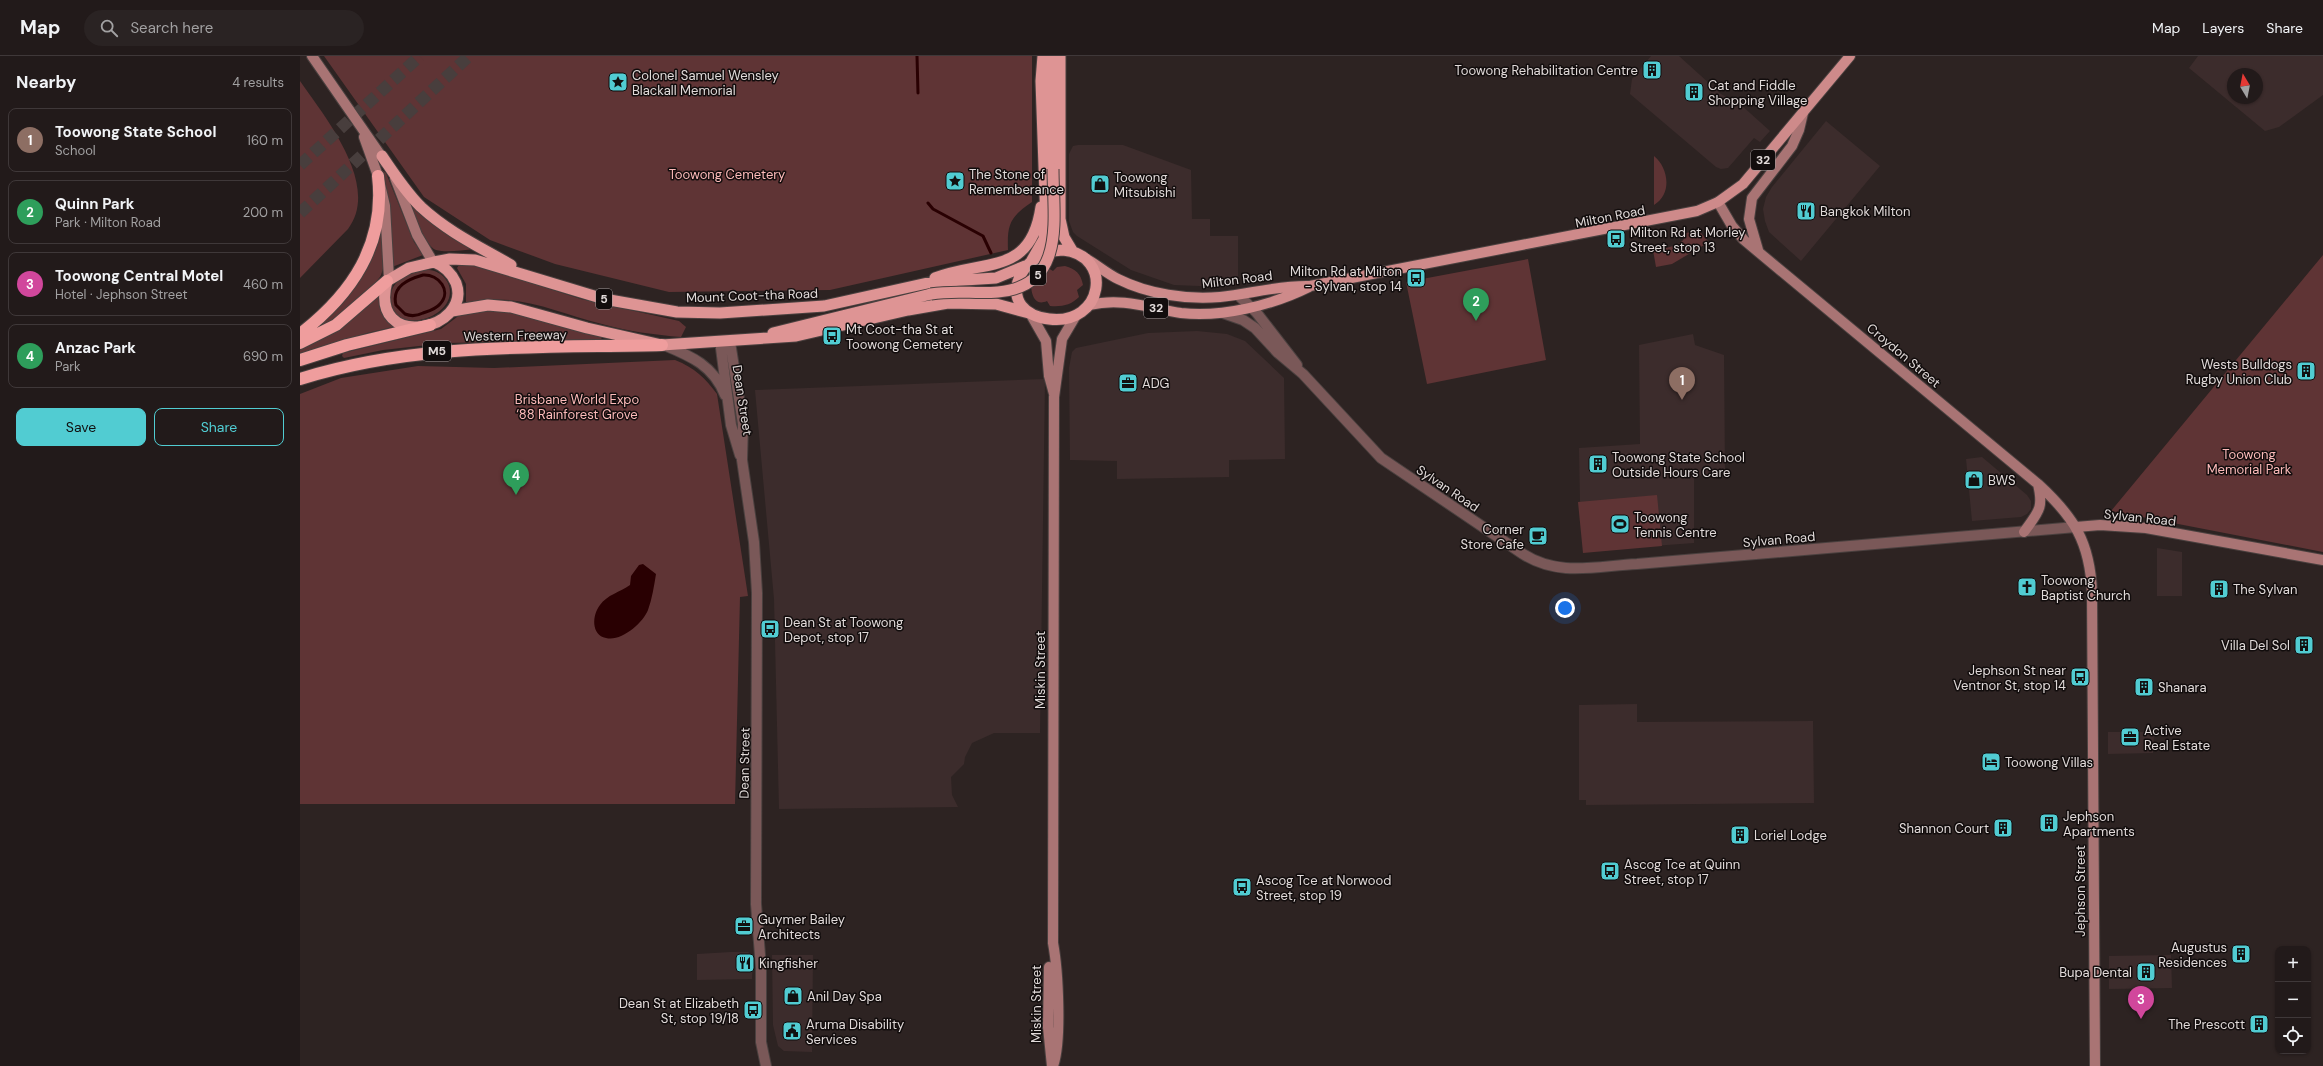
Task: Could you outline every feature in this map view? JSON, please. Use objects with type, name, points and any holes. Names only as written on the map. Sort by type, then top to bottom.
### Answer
[{"type":"highway","name":"5","points":[[916,286],[950,273],[1002,263],[1024,248],[1036,231],[1044,185],[1041,81],[1043,56]]},
{"type":"highway","name":"5","points":[[663,345],[746,341],[931,294],[965,291],[1008,291],[1023,286],[1037,276],[1048,262],[1053,244],[1051,56]]},
{"type":"highway","points":[[746,341],[796,336],[948,303],[996,304],[1053,319],[1075,316],[1090,305],[1095,294],[1095,276],[1089,263],[1077,254],[1064,238],[1060,219],[1060,56]]},
{"type":"highway","points":[[382,156],[410,194],[430,215],[466,240],[534,278]]},
{"type":"highway","points":[[300,334],[321,318],[334,304],[361,267],[374,235],[378,218],[380,199],[378,176]]},
{"type":"highway","points":[[1030,313],[1020,302],[1016,292],[1018,279],[1042,242],[1046,230],[1044,185]]},
{"type":"highway","points":[[1029,263],[1050,252],[1077,254]]},
{"type":"highway","name":"Mount Coot-tha Road","points":[[434,262],[450,259],[475,260],[604,299],[650,308],[692,313],[740,312],[817,307],[916,286],[991,278],[1029,263]]},
{"type":"highway","name":"5","points":[[388,280],[409,268],[434,262]]},
{"type":"highway","points":[[300,360],[347,345],[430,325],[444,318],[452,311],[458,296],[457,285],[448,272],[434,262]]},
{"type":"highway","points":[[388,280],[384,302],[391,317],[406,326],[430,325]]},
{"type":"highway","points":[[300,343],[336,325],[388,280]]},
{"type":"highway","points":[[452,311],[488,305],[510,307],[587,328],[663,345]]},
{"type":"highway","name":"Western Freeway","points":[[300,379],[370,360],[428,352],[663,345]]},
{"type":"main road","points":[[312,56],[362,130],[382,156],[395,179],[417,235],[434,262]]},
{"type":"main road","name":"Milton Road","points":[[1077,254],[1117,279],[1149,290],[1191,297],[1238,295],[1288,286],[1310,286],[1697,211],[1718,202],[1743,184],[1850,56]]},
{"type":"main road","points":[[1758,252],[1749,219],[1751,203],[1756,190],[1792,146],[1799,130],[1803,113]]},
{"type":"main road","points":[[362,130],[378,176],[387,222],[388,280]]},
{"type":"main road","name":"Croydon Street","points":[[1718,202],[1734,229],[1758,252],[2038,484],[2064,509],[2076,527]]},
{"type":"main road","name":"Milton Road","points":[[1090,305],[1117,302],[1190,314],[1223,313],[1292,296],[1310,286]]},
{"type":"main road","name":"Miskin Street","points":[[1030,313],[1046,341],[1049,376],[1054,397]]},
{"type":"main road","name":"Miskin Street","points":[[1052,1066],[1056,1054],[1057,1018],[1053,943],[1054,397],[1062,339],[1075,316]]},
{"type":"main road","points":[[2024,532],[2039,513],[2042,504],[2038,484]]},
{"type":"main road","name":"Sylvan Road","points":[[2076,527],[2100,525],[2146,528],[2323,560]]},
{"type":"main road","name":"Jephson Street","points":[[2076,527],[2088,558],[2092,585],[2095,1066]]},
{"type":"street","name":"Sylvan Road","points":[[1238,295],[1251,307],[1285,348],[1304,374],[1387,462],[1528,557],[1550,567],[1566,569],[2076,527]]},
{"type":"street","name":"Sylvan Road","points":[[1223,313],[1249,323],[1282,357],[1304,374]]},
{"type":"street","name":"Dean Street","points":[[726,342],[721,348],[732,381],[743,424],[742,460],[754,542],[757,593],[756,911],[762,968],[761,1042],[766,1066]]},
{"type":"street","points":[[663,345],[691,356],[711,370],[721,384],[728,404]]},
{"type":"street","name":"Dean Street","points":[[732,381],[728,404],[732,430],[742,460]]},
{"type":"shaded area","points":[[1651,56],[1679,56],[1721,94],[1740,104],[1770,131],[1760,142],[1754,138],[1728,168],[1721,169],[1716,167],[1630,94],[1632,79]]},
{"type":"shaded area","points":[[2198,56],[2323,56],[2323,95],[2279,127],[2265,131],[2232,104],[2263,104],[2263,68],[2227,68],[2227,100],[2189,68]]},
{"type":"shaded area","points":[[1826,121],[1880,166],[1801,261],[1769,232],[1763,209],[1766,197],[1772,187]]},
{"type":"shaded area","points":[[1123,145],[1191,170],[1192,219],[1210,219],[1210,236],[1238,236],[1238,284],[1223,287],[1174,285],[1131,270],[1077,236],[1073,232],[1069,221],[1069,154],[1073,146]]},
{"type":"shaded area","points":[[1197,331],[1227,334],[1245,341],[1284,378],[1285,459],[1229,460],[1229,477],[1117,479],[1117,461],[1070,460],[1069,368],[1072,352],[1076,348],[1148,333]]},
{"type":"shaded area","points":[[1693,334],[1695,345],[1724,355],[1725,474],[1694,476],[1694,543],[1585,551],[1580,501],[1579,448],[1640,444],[1639,345]]},
{"type":"shaded area","points":[[1045,379],[1040,733],[994,733],[972,743],[965,757],[964,764],[951,777],[952,795],[958,807],[779,809],[774,599],[755,390]]},
{"type":"shaded area","points":[[1982,457],[2027,495],[2031,501],[2031,509],[2027,514],[2021,517],[1972,521],[1966,459]]},
{"type":"shaded area","points":[[2157,548],[2182,552],[2182,596],[2157,596]]},
{"type":"shaded area","points":[[643,564],[656,574],[648,610],[636,626],[625,634],[612,638],[601,636],[595,629],[594,624],[597,609],[610,596],[630,585],[631,576],[639,565]]},
{"type":"shaded area","points":[[1637,704],[1637,722],[1813,721],[1814,803],[1586,805],[1586,800],[1579,800],[1579,705]]},
{"type":"shaded area","points":[[2108,732],[2154,732],[2153,753],[2108,754]]},
{"type":"shaded area","points":[[748,952],[753,955],[752,979],[697,980],[697,954]]},
{"type":"shaded area","points":[[772,955],[813,955],[812,1052],[784,1051],[778,1046],[773,1025]]},
{"type":"shaded area","points":[[2171,955],[2172,988],[2109,989],[2109,956]]},
{"type":"green space","name":"Toowong Cemetery","points":[[324,56],[1032,56],[1032,202],[1019,212],[1011,222],[1008,234],[1008,250],[830,290],[669,292],[555,264],[490,240],[424,197]]},
{"type":"green space","points":[[300,81],[323,113],[346,152],[354,172],[358,192],[356,211],[348,229],[300,278]]},
{"type":"green space","points":[[1654,156],[1663,167],[1666,188],[1660,200],[1654,205]]},
{"type":"green space","points":[[382,170],[386,173],[414,242],[423,255],[392,267],[391,219],[380,174]]},
{"type":"green space","points":[[408,202],[474,249],[455,251],[436,250],[424,236]]},
{"type":"green space","points":[[380,220],[384,255],[381,275],[378,280],[352,305],[332,320],[318,327],[341,302]]},
{"type":"green space","points":[[1695,231],[1700,232],[1709,242],[1672,264],[1656,267],[1653,250],[1678,244],[1685,238],[1686,233]]},
{"type":"green space","name":"Toowong Memorial Park","points":[[2323,255],[2323,552],[2111,511]]},
{"type":"green space","points":[[1528,259],[1546,360],[1427,384],[1406,282]]},
{"type":"green space","points":[[459,265],[478,266],[581,299],[679,321],[686,327],[681,337],[661,335],[631,331],[535,304],[519,301],[484,300],[466,303],[466,284],[457,268]]},
{"type":"green space","points":[[1065,266],[1075,270],[1081,278],[1083,285],[1077,290],[1079,297],[1069,304],[1058,306],[1050,306],[1047,301],[1036,301],[1033,295],[1031,283],[1048,268],[1053,271],[1057,267]]},
{"type":"green space","points":[[423,270],[437,272],[448,283],[450,295],[445,306],[435,314],[423,319],[410,320],[399,317],[392,308],[392,289],[395,284],[403,278]]},
{"type":"green space","points":[[379,293],[381,310],[393,327],[367,333],[300,356],[300,349],[333,332],[353,319]]},
{"type":"green space","points":[[487,309],[523,314],[603,337],[601,339],[589,340],[446,343],[383,350],[344,358],[342,356],[343,353],[441,329],[461,314]]},
{"type":"green space","name":"Brisbane World Expo ‘88 Rainforest Grove","points":[[675,360],[688,366],[699,374],[717,394],[748,596],[740,597],[735,804],[300,804],[300,394],[341,378],[418,366],[494,368]]},
{"type":"green space","points":[[1657,495],[1662,546],[1583,553],[1578,502]]},
{"type":"waterway","points":[[917,56],[918,93]]},
{"type":"waterway","points":[[928,203],[933,209],[983,236],[991,253]]},
{"type":"waterway","points":[[423,275],[429,275],[439,280],[445,294],[438,306],[434,309],[419,315],[410,316],[405,314],[396,305],[396,293],[402,284],[423,275]]},
{"type":"tunnel","points":[[300,165],[420,56]]},
{"type":"tunnel","points":[[300,213],[469,56]]},
{"type":"place","name":"Toowong Rehabilitation Centre","points":[[1652,70]]},
{"type":"place","name":"Colonel Samuel Wensley Blackall Memorial","points":[[618,82]]},
{"type":"place","name":"Cat and Fiddle Shopping Village","points":[[1694,92]]},
{"type":"place","name":"The Stone of Rememberance","points":[[955,181]]},
{"type":"place","name":"Toowong Mitsubishi","points":[[1100,184]]},
{"type":"place","name":"Bangkok Milton","points":[[1806,211]]},
{"type":"place","name":"Milton Rd at Morley Street, stop 13","points":[[1616,239]]},
{"type":"place","name":"Milton Rd at Milton - Sylvan, stop 14","points":[[1416,278]]},
{"type":"place","name":"Quinn Park","points":[[1476,321]]},
{"type":"place","name":"Mt Coot-tha St at Toowong Cemetery","points":[[832,336]]},
{"type":"place","name":"Wests Bulldogs Rugby Union Club","points":[[2306,371]]},
{"type":"place","name":"ADG","points":[[1128,383]]},
{"type":"place","name":"Toowong State School","points":[[1682,400]]},
{"type":"place","name":"Toowong State School Outside Hours Care","points":[[1598,464]]},
{"type":"place","name":"BWS","points":[[1974,480]]},
{"type":"place","name":"Anzac Park","points":[[516,495]]},
{"type":"place","name":"Toowong Tennis Centre","points":[[1620,524]]},
{"type":"place","name":"Corner Store Cafe","points":[[1538,536]]},
{"type":"place","name":"Toowong Baptist Church","points":[[2027,587]]},
{"type":"place","name":"The Sylvan","points":[[2219,589]]},
{"type":"place","name":"Dean St at Toowong Depot, stop 17","points":[[770,629]]},
{"type":"place","name":"Villa Del Sol","points":[[2304,645]]},
{"type":"place","name":"Jephson St near Ventnor St, stop 14","points":[[2080,677]]},
{"type":"place","name":"Shanara","points":[[2144,687]]},
{"type":"place","name":"Active Real Estate","points":[[2130,737]]},
{"type":"place","name":"Toowong Villas","points":[[1991,762]]},
{"type":"place","name":"Jephson Apartments","points":[[2049,823]]},
{"type":"place","name":"Shannon Court","points":[[2003,828]]},
{"type":"place","name":"Loriel Lodge","points":[[1740,835]]},
{"type":"place","name":"Ascog Tce at Quinn Street, stop 17","points":[[1610,871]]},
{"type":"place","name":"Ascog Tce at Norwood Street, stop 19","points":[[1242,887]]},
{"type":"place","name":"Guymer Bailey Architects","points":[[744,926]]},
{"type":"place","name":"Augustus Residences","points":[[2241,954]]},
{"type":"place","name":"Kingfisher","points":[[745,963]]},
{"type":"place","name":"Bupa Dental","points":[[2146,972]]},
{"type":"place","name":"Anil Day Spa","points":[[793,996]]},
{"type":"place","name":"Dean St at Elizabeth St, stop 19/18","points":[[753,1010]]},
{"type":"place","name":"Toowong Central Motel","points":[[2141,1019]]},
{"type":"place","name":"The Prescott","points":[[2259,1024]]},
{"type":"place","name":"Aruma Disability Services","points":[[792,1031]]}]
